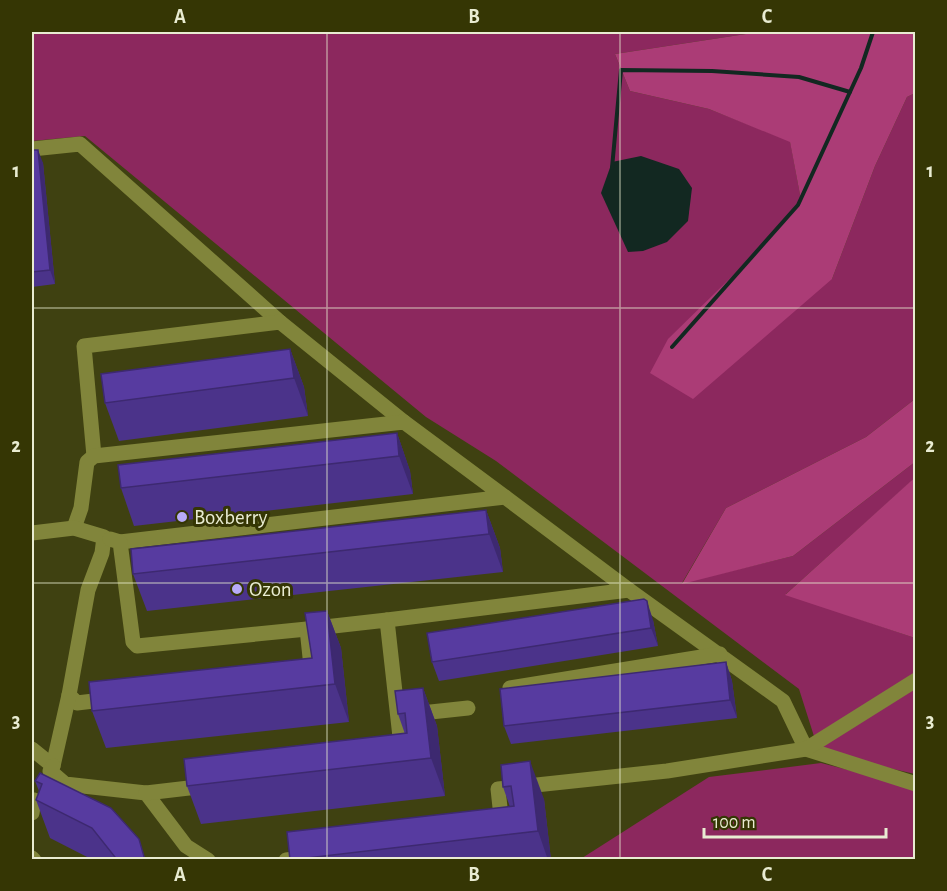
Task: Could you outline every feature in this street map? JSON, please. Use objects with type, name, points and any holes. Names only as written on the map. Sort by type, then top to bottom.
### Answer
[{"type":"lane","points":[[32,149],[80,144],[280,322],[404,422],[629,590],[783,701],[806,749],[915,784]]},
{"type":"lane","points":[[94,456],[84,346],[280,322]]},
{"type":"lane","points":[[74,528],[81,508],[87,462],[94,456],[404,422]]},
{"type":"lane","points":[[32,533],[74,528],[120,542],[505,497]]},
{"type":"lane","points":[[104,537],[102,553],[88,590],[69,695],[50,771],[65,784],[146,793],[219,785]]},
{"type":"lane","points":[[120,542],[134,642],[138,646],[387,620],[629,590]]},
{"type":"lane","points":[[387,620],[402,764],[391,766]]},
{"type":"lane","points":[[300,678],[312,677],[307,629]]},
{"type":"lane","points":[[510,688],[720,654]]},
{"type":"lane","points":[[492,837],[503,836],[498,789],[667,771],[806,749],[915,680]]},
{"type":"lane","points":[[69,695],[77,703],[124,697]]},
{"type":"lane","points":[[397,716],[468,708]]},
{"type":"lane","points":[[32,749],[53,766]]},
{"type":"lane","points":[[146,793],[186,846],[208,860]]},
{"type":"lane","points":[[286,860],[320,856]]},
{"type":"shaded area","points":[[32,32],[759,32],[615,54],[630,91],[709,109],[790,141],[801,200],[760,249],[832,279],[875,166],[907,97],[915,93],[915,399],[866,437],[726,508],[682,583],[793,556],[915,462],[915,478],[786,594],[915,638],[915,774],[819,752],[799,689],[496,461],[426,417],[85,136],[32,141]]},
{"type":"shaded area","points":[[759,32],[915,32],[915,93],[907,97],[875,166],[832,279],[693,399],[650,373],[668,339],[760,249],[801,200],[790,142],[709,109],[630,91],[615,54]]},
{"type":"shaded area","points":[[915,399],[915,462],[793,556],[682,584],[726,508],[866,437]]},
{"type":"shaded area","points":[[915,478],[915,638],[785,595],[911,481]]},
{"type":"shaded area","points":[[821,763],[915,787],[915,859],[579,860],[709,777]]},
{"type":"water","points":[[641,156],[679,169],[692,188],[688,221],[667,242],[643,251],[628,252],[601,193],[612,162]]},
{"type":"building","points":[[32,150],[38,150],[50,270],[32,272]]},
{"type":"building","points":[[290,349],[294,378],[105,403],[101,374]]},
{"type":"building","points":[[397,433],[399,456],[121,488],[118,465]]},
{"type":"building","points":[[486,510],[489,534],[133,574],[131,549]]},
{"type":"building","points":[[644,599],[647,601],[651,628],[432,662],[427,633]]},
{"type":"building","points":[[327,611],[335,684],[92,711],[89,682],[312,658],[305,613]]},
{"type":"building","points":[[726,662],[730,700],[504,726],[500,689]]},
{"type":"building","points":[[423,688],[431,758],[187,786],[184,759],[407,733],[405,713],[398,714],[395,691]]},
{"type":"building","points":[[530,761],[538,831],[290,860],[287,832],[514,806],[511,786],[503,787],[501,765]]},
{"type":"building","points":[[40,773],[111,808],[139,839],[145,860],[116,860],[92,828],[36,800],[42,784],[35,781]]},
{"type":"waterway","points":[[672,347],[798,205],[861,68],[873,32]]},
{"type":"waterway","points":[[612,168],[621,70],[712,71],[799,77],[850,92]]},
{"type":"place","name":"Boxberry","points":[[182,517]]},
{"type":"place","name":"Ozon","points":[[237,589]]}]
